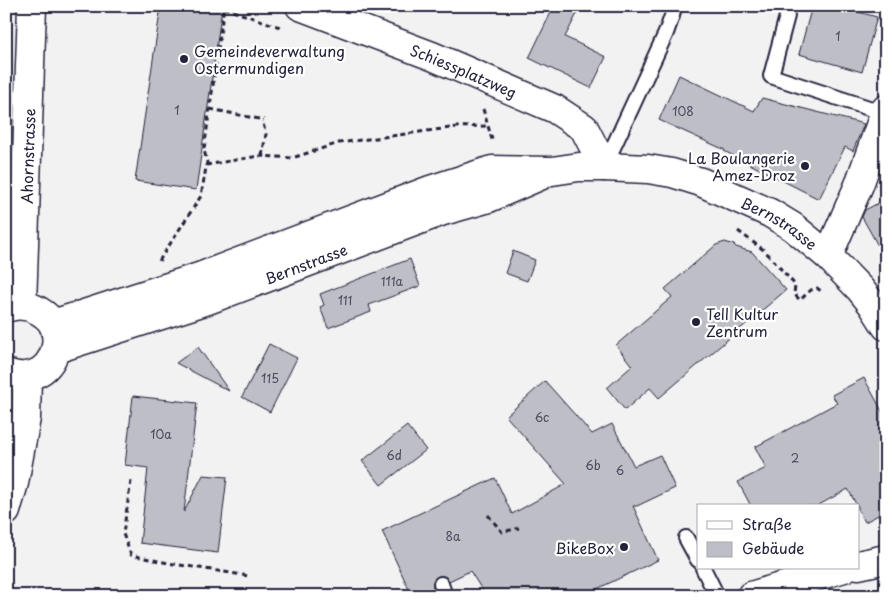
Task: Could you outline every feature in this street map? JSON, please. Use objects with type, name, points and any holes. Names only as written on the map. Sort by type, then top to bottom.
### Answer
[{"type":"street","name":"Ahornstrasse","points":[[14,307],[32,6]]},
{"type":"street","name":"Schiessplatzweg","points":[[300,6],[432,56],[555,109],[584,128],[604,167]]},
{"type":"street","points":[[828,256],[859,186],[885,111]]},
{"type":"street","name":"Bernstrasse","points":[[54,336],[208,300],[443,211],[489,198],[552,171],[579,167],[648,169],[672,173],[701,182],[770,213],[793,227],[828,256],[881,309]]},
{"type":"street","points":[[6,511],[14,483],[26,418],[17,375],[37,373],[45,368],[52,360],[54,336],[45,315],[34,307],[14,307]]},
{"type":"street","points":[[860,565],[886,559]]},
{"type":"street","points":[[751,596],[837,570]]},
{"type":"lane","points":[[604,167],[666,33],[674,6]]},
{"type":"lane","points":[[788,16],[771,76],[885,111]]},
{"type":"lane","points":[[686,538],[697,558]]},
{"type":"lane","points":[[703,570],[717,596]]},
{"type":"path","points":[[154,268],[201,196],[206,165],[204,150],[224,7],[282,27]]},
{"type":"path","points":[[474,74],[493,146]]},
{"type":"path","points":[[210,109],[263,122],[266,134],[262,156]]},
{"type":"path","points":[[206,165],[262,156],[292,158],[339,143],[457,127],[488,126]]},
{"type":"path","points":[[734,228],[765,251],[795,285],[794,294],[800,300],[811,290]]},
{"type":"path","points":[[132,482],[123,534],[131,555],[249,576]]},
{"type":"path","points":[[488,515],[502,532],[519,528]]},
{"type":"path","points":[[879,595],[886,594]]},
{"type":"building","name":"Gemeindeverwaltung Ostermundigen","points":[[161,6],[211,6],[222,8],[196,190],[135,181]]},
{"type":"building","points":[[554,6],[581,6],[565,37],[606,57],[591,88],[529,58]]},
{"type":"building","points":[[812,6],[836,6],[877,17],[862,72],[799,54]]},
{"type":"building","points":[[679,75],[754,111],[762,98],[864,124],[853,151],[845,147],[819,199],[725,150],[659,120]]},
{"type":"building","points":[[886,199],[886,260],[862,217],[865,210]]},
{"type":"building","name":"Tell Kultur Zentrum","points":[[725,242],[752,252],[786,290],[659,398],[650,388],[625,410],[607,388],[632,366],[616,345],[672,297],[665,289],[716,245]]},
{"type":"building","points":[[513,251],[535,260],[527,281],[505,273]]},
{"type":"building","points":[[410,259],[420,286],[369,305],[371,312],[328,328],[320,307],[324,305],[320,294]]},
{"type":"building","points":[[269,344],[297,358],[270,412],[242,397]]},
{"type":"building","points":[[198,347],[229,391],[176,363]]},
{"type":"building","points":[[864,378],[886,418],[886,511],[865,522],[860,513],[860,504],[856,504],[848,489],[821,504],[750,504],[738,482],[766,468],[755,447],[837,403],[832,395]]},
{"type":"building","points":[[545,381],[592,434],[612,424],[634,466],[660,455],[675,488],[637,506],[633,506],[658,560],[582,596],[486,596],[470,571],[449,581],[446,577],[438,576],[434,579],[433,588],[412,596],[382,531],[495,478],[512,514],[566,484],[506,416]]},
{"type":"building","points":[[133,396],[197,403],[184,512],[203,475],[227,477],[218,553],[140,543],[148,468],[125,465]]},
{"type":"building","points":[[407,426],[426,450],[381,485],[362,461]]},
{"type":"place","name":"Gemeindeverwaltung Ostermundigen","points":[[184,59]]},
{"type":"place","name":"La Boulangerie Amez-Droz","points":[[805,166]]},
{"type":"place","name":"Tell Kultur Zentrum","points":[[696,322]]},
{"type":"place","name":"BikeBox","points":[[624,547]]}]
